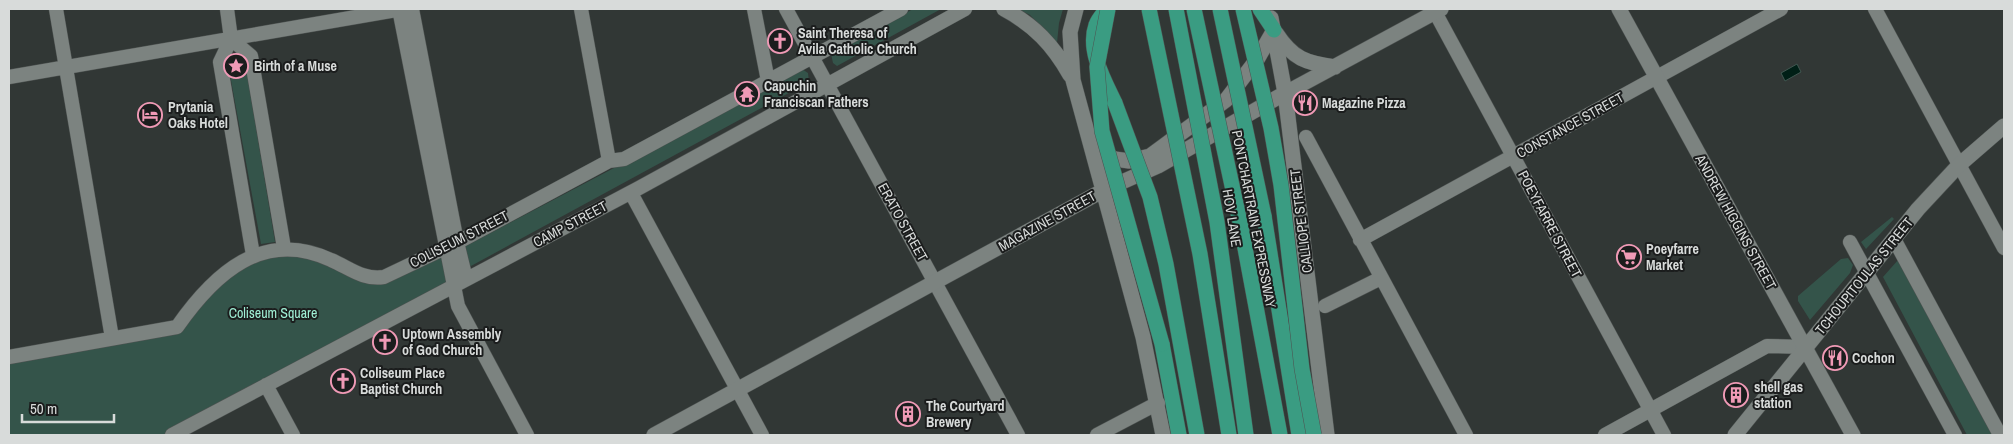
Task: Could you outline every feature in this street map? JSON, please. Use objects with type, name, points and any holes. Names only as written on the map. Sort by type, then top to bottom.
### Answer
[{"type":"highway","points":[[1107,9],[1096,24],[1093,44],[1103,78],[1115,103],[1150,197],[1166,264],[1196,435]]},
{"type":"highway","points":[[1107,9],[1096,67],[1102,131],[1162,344],[1179,435]]},
{"type":"highway","points":[[1149,9],[1200,254],[1229,435]]},
{"type":"highway","name":"HOV LANE","points":[[1176,9],[1217,222],[1246,435]]},
{"type":"highway","name":"PONTCHARTRAIN EXPRESSWAY","points":[[1194,9],[1242,232],[1280,435]]},
{"type":"highway","points":[[1220,9],[1264,216],[1299,435]]},
{"type":"highway","points":[[1243,9],[1269,119],[1281,186],[1302,369],[1314,435]]},
{"type":"highway","points":[[1260,9],[1274,30]]},
{"type":"street","points":[[56,9],[112,338]]},
{"type":"street","points":[[226,9],[231,39],[220,62],[253,255]]},
{"type":"street","points":[[9,77],[400,9],[451,245],[466,279]]},
{"type":"street","points":[[412,9],[451,245],[452,286],[458,306],[527,435]]},
{"type":"street","points":[[581,9],[609,161]]},
{"type":"street","points":[[754,9],[768,81]]},
{"type":"street","name":"ERATO STREET","points":[[786,9],[814,57],[1018,435]]},
{"type":"street","name":"COLISEUM STREET","points":[[9,357],[177,327],[194,303],[229,269],[253,255],[284,248],[302,250],[330,259],[358,275],[372,279],[384,277],[451,245],[609,161],[624,159],[901,9]]},
{"type":"street","name":"CAMP STREET","points":[[172,435],[631,193],[965,9]]},
{"type":"street","points":[[1004,9],[1032,25],[1062,61],[1073,80]]},
{"type":"street","points":[[1076,9],[1070,32],[1073,80],[1143,337],[1163,435]]},
{"type":"street","name":"CALLIOPE STREET","points":[[1268,9],[1274,30],[1285,93],[1327,435]]},
{"type":"street","name":"ANDREW HIGGINS STREET","points":[[1619,9],[1853,435]]},
{"type":"street","name":"CONSTANCE STREET","points":[[1360,240],[1781,9]]},
{"type":"street","points":[[1875,9],[2004,248]]},
{"type":"street","name":"MAGAZINE STREET","points":[[654,435],[1104,190],[1158,166],[1285,93],[1438,10]]},
{"type":"street","name":"POEYFARRE STREET","points":[[1438,10],[1513,156],[1664,435]]},
{"type":"street","points":[[1090,139],[1099,152],[1115,159],[1129,161],[1150,156],[1226,100],[1258,58],[1274,30],[1287,50],[1309,64],[1336,67]]},
{"type":"street","points":[[231,39],[251,56],[284,248]]},
{"type":"street","name":"TCHOUPITOULAS STREET","points":[[1735,435],[1894,239],[1959,165],[2004,126]]},
{"type":"street","points":[[1306,137],[1466,435]]},
{"type":"street","points":[[631,193],[762,435]]},
{"type":"street","points":[[1894,239],[2000,435]]},
{"type":"street","points":[[1850,242],[1955,435]]},
{"type":"street","points":[[1325,306],[1381,278]]},
{"type":"street","points":[[1605,435],[1767,346],[1805,347]]},
{"type":"street","points":[[266,385],[293,435]]},
{"type":"street","points":[[1097,435],[1158,403]]},
{"type":"green space","points":[[913,9],[941,9],[837,66],[833,63],[831,54]]},
{"type":"green space","points":[[1018,9],[1063,9],[1059,23],[1057,43],[1030,15]]},
{"type":"green space","points":[[235,55],[245,62],[275,242],[261,244],[228,64]]},
{"type":"green space","points":[[802,69],[808,73],[809,82],[471,266],[466,264],[462,248]]},
{"type":"green space","points":[[1892,217],[1894,219],[1866,249],[1861,242]]},
{"type":"green space","name":"Coliseum Square","points":[[284,248],[372,279],[445,248],[452,286],[172,435],[9,435],[9,357],[177,327],[229,269]]},
{"type":"green space","points":[[1848,258],[1853,265],[1850,273],[1810,320],[1798,301],[1798,296],[1841,259]]},
{"type":"green space","points":[[1898,260],[1993,435],[1967,435],[1883,277]]},
{"type":"shaded area","points":[[1797,64],[1801,72],[1785,81],[1781,73]]},
{"type":"place","name":"Saint Theresa of Avila Catholic Church","points":[[780,41]]},
{"type":"place","name":"Birth of a Muse","points":[[236,66]]},
{"type":"place","name":"Capuchin Franciscan Fathers","points":[[747,94]]},
{"type":"place","name":"Magazine Pizza","points":[[1305,103]]},
{"type":"place","name":"Prytania Oaks Hotel","points":[[150,115]]},
{"type":"place","name":"Poeyfarre Market","points":[[1629,257]]},
{"type":"place","name":"Uptown Assembly of God Church","points":[[385,342]]},
{"type":"place","name":"Cochon","points":[[1835,358]]},
{"type":"place","name":"Coliseum Place Baptist Church","points":[[343,381]]},
{"type":"place","name":"shell gas station","points":[[1736,395]]},
{"type":"place","name":"The Courtyard Brewery","points":[[908,414]]}]
